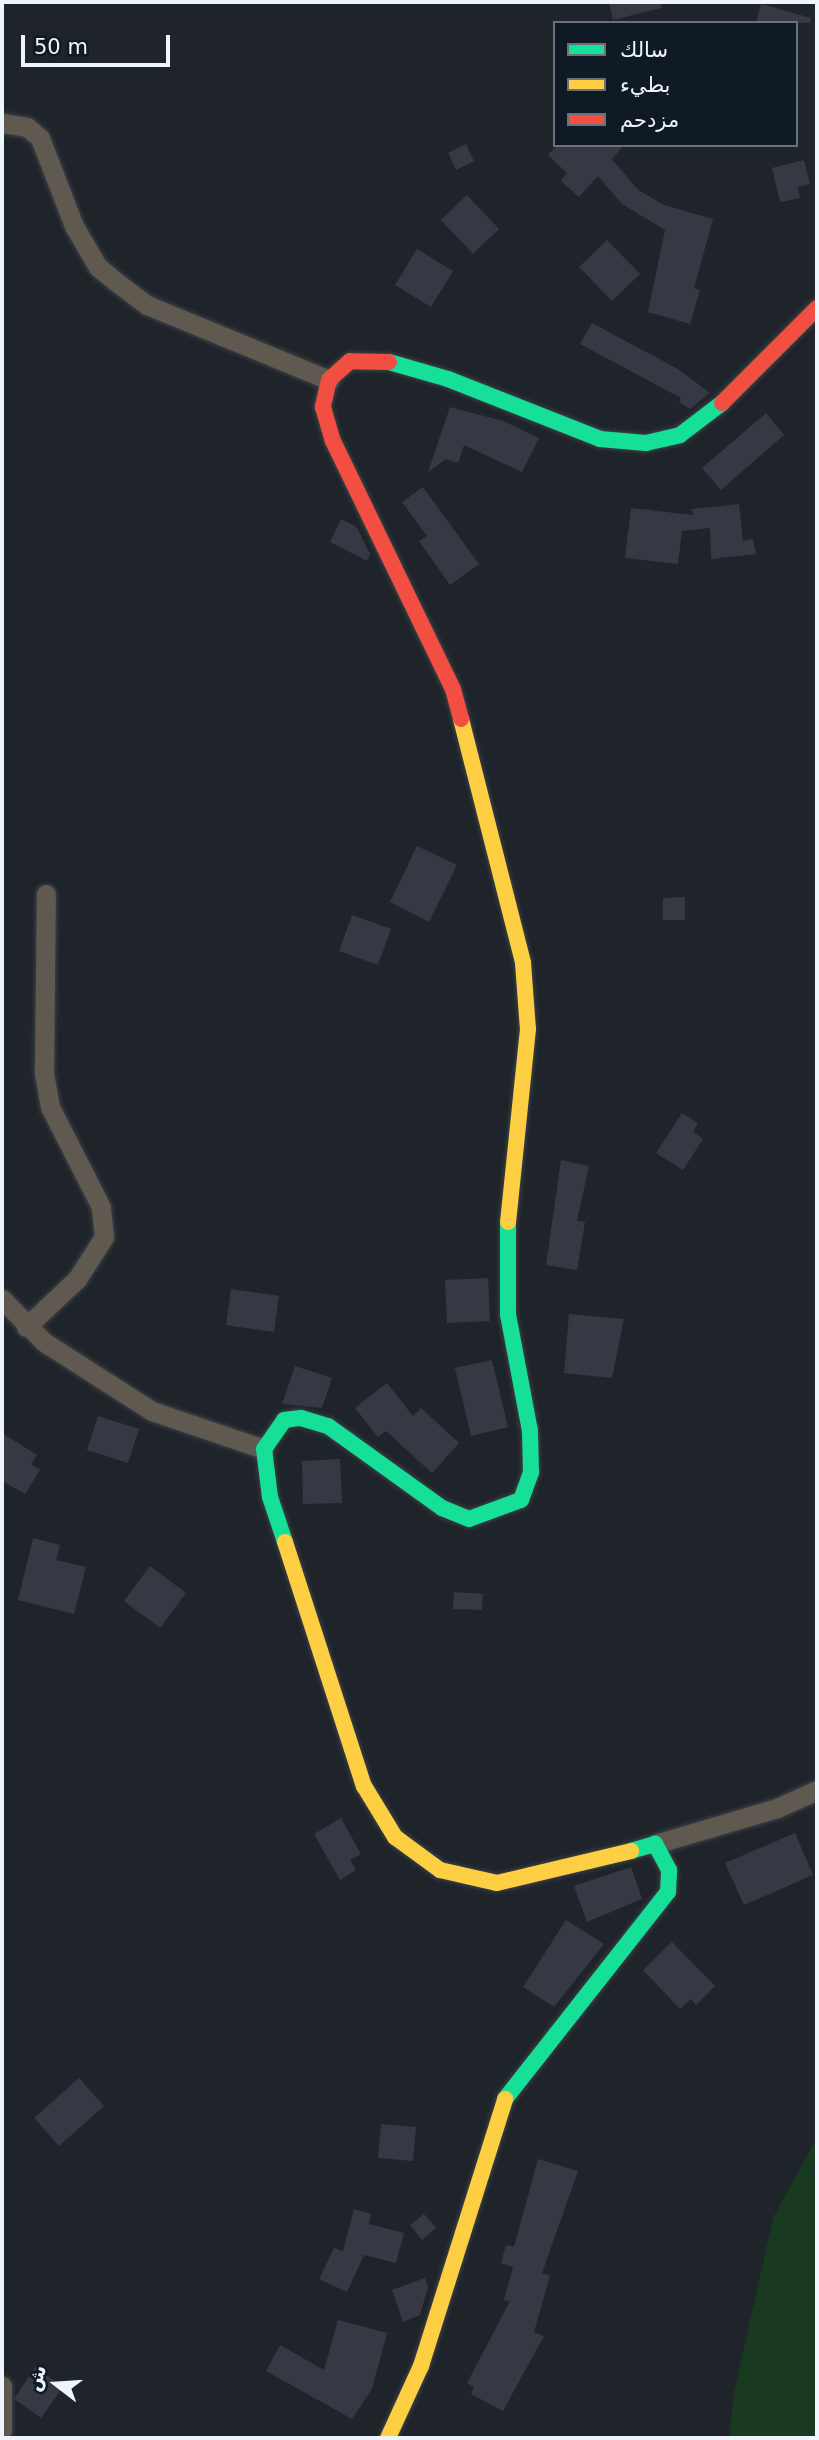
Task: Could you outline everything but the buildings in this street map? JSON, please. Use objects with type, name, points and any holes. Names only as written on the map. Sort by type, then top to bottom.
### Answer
[{"type":"main road","points":[[387,2438],[421,2366],[499,2108],[522,2071],[668,1892],[669,1870],[655,1844],[548,1875],[497,1883],[440,1870],[395,1837],[364,1786],[270,1497],[264,1449],[284,1420],[301,1418],[328,1426],[442,1508],[469,1519],[496,1513],[521,1500],[531,1472],[530,1431],[508,1315],[505,1248],[528,1029],[523,963],[453,689],[333,441],[323,407],[329,380],[350,362],[385,361],[600,439],[646,443],[680,435],[716,409],[817,308]]},
{"type":"street","points":[[2,123],[27,127],[40,138],[74,226],[98,267],[115,281],[147,305],[329,380]]},
{"type":"street","points":[[26,1327],[77,1279],[104,1237],[101,1207],[50,1107],[44,1073],[46,894]]},
{"type":"street","points":[[2,1299],[26,1327],[152,1411],[264,1449]]},
{"type":"street","points":[[655,1844],[777,1808],[817,1790]]},
{"type":"street","points":[[2,2386],[2,2431]]},
{"type":"green space","points":[[817,2137],[817,2438],[729,2438],[734,2392],[773,2218]]},
{"type":"traffic: fast","points":[[389,362],[448,379],[600,439],[646,443],[680,435],[722,403]]},
{"type":"traffic: fast","points":[[285,1542],[270,1497],[264,1449],[284,1420],[301,1418],[328,1426],[442,1508],[469,1519],[521,1500],[531,1472],[530,1431],[508,1315],[508,1222]]},
{"type":"traffic: fast","points":[[505,2099],[668,1892],[669,1870],[655,1844],[631,1851]]},
{"type":"traffic: slow","points":[[461,719],[523,963],[528,1029],[508,1222]]},
{"type":"traffic: slow","points":[[285,1542],[364,1786],[395,1837],[440,1870],[497,1883],[631,1851]]},
{"type":"traffic: slow","points":[[388,2438],[421,2366],[505,2099]]},
{"type":"traffic: jam","points":[[722,403],[817,308]]},
{"type":"traffic: jam","points":[[389,362],[350,361],[329,380],[323,407],[333,441],[453,689],[461,719]]}]
